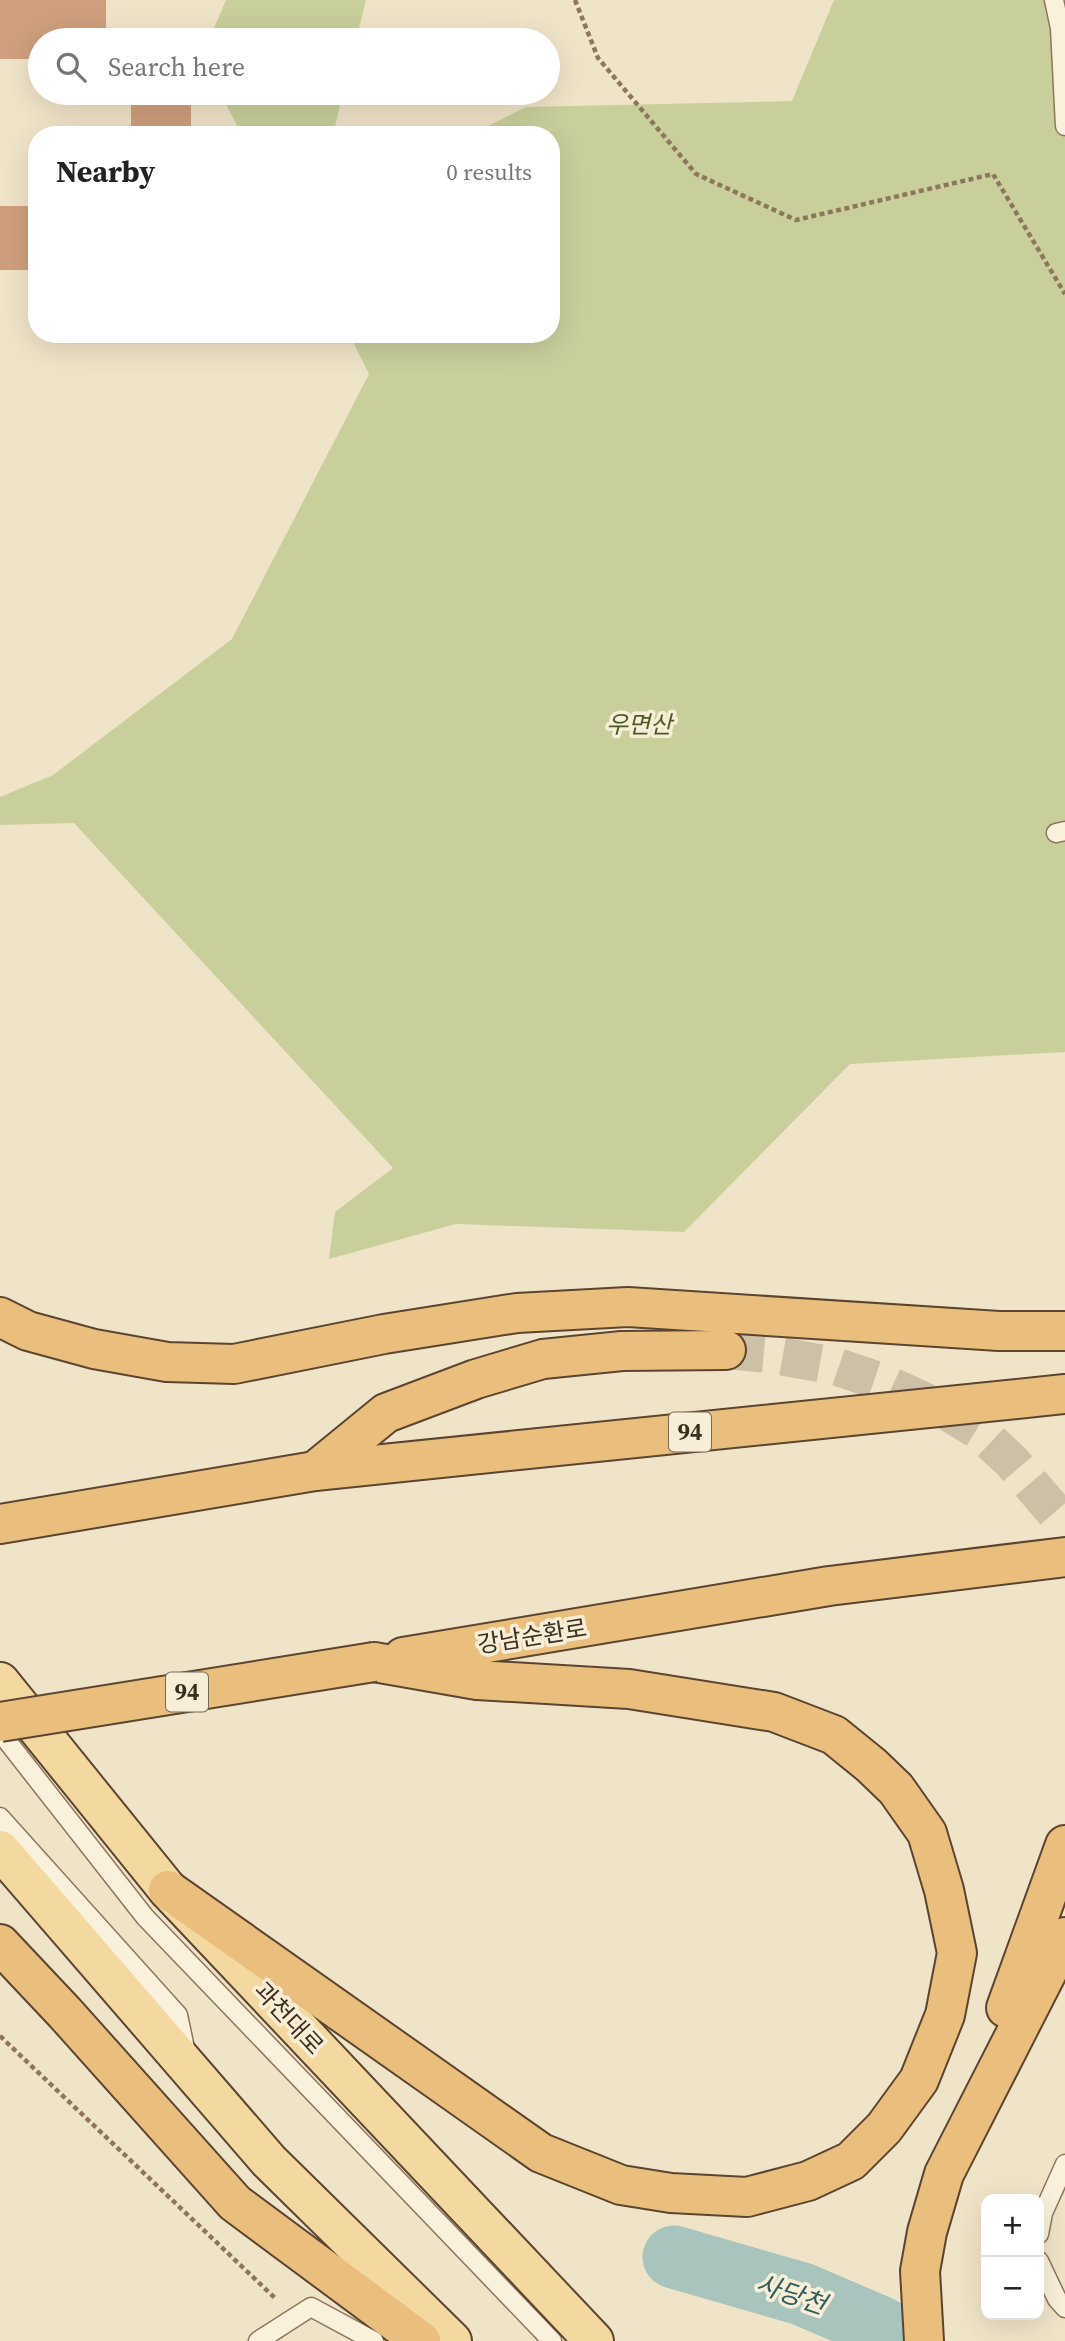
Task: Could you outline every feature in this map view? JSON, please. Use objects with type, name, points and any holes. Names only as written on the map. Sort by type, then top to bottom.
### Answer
[{"type":"highway","points":[[0,1317],[28,1331],[94,1349],[167,1362],[234,1364],[384,1334],[517,1313],[628,1307],[999,1331],[1065,1331]]},
{"type":"highway","points":[[315,1471],[386,1413],[476,1379],[543,1359],[622,1351],[726,1350]]},
{"type":"highway","name":"94","points":[[0,1524],[315,1471],[1065,1394]]},
{"type":"highway","name":"강남순환로","points":[[0,1722],[829,1586],[1065,1557]]},
{"type":"highway","points":[[168,1890],[541,2153],[621,2185],[671,2193],[747,2197],[808,2181],[851,2161],[884,2127],[919,2080],[945,2015],[957,1953],[944,1891],[927,1833],[896,1788],[871,1765],[834,1735],[774,1712],[629,1689],[477,1680],[374,1662]]},
{"type":"highway","points":[[924,2341],[920,2272],[927,2232],[944,2174],[1065,1845]]},
{"type":"highway","points":[[944,2174],[1065,1937]]},
{"type":"highway","points":[[0,1944],[235,2203],[421,2341]]},
{"type":"main road","name":"과천대로","points":[[0,1682],[168,1890],[594,2341]]},
{"type":"main road","points":[[0,1850],[269,2161],[452,2341]]},
{"type":"lane","points":[[1054,0],[1060,28],[1065,126]]},
{"type":"lane","points":[[0,1732],[145,1917],[552,2341]]},
{"type":"lane","points":[[0,1817],[178,2015],[189,2069]]},
{"type":"lane","points":[[1044,2211],[1065,2164]]},
{"type":"lane","points":[[1044,2272],[1057,2299],[1065,2308]]},
{"type":"lane","points":[[258,2341],[311,2307],[374,2341]]},
{"type":"path","points":[[575,0],[598,58],[696,174],[796,220],[992,174],[1065,294]]},
{"type":"path","points":[[0,2036],[295,2318]]},
{"type":"green space","points":[[226,0],[366,0],[359,28],[214,28]]},
{"type":"green space","name":"우면산","points":[[834,0],[1065,0],[1065,1052],[850,1064],[684,1232],[456,1224],[329,1259],[335,1212],[393,1168],[74,823],[0,825],[0,797],[53,775],[232,639],[369,374],[354,343],[560,343],[560,126],[488,126],[526,107],[792,101]]},
{"type":"green space","points":[[226,105],[340,105],[335,126],[237,126]]},
{"type":"building","points":[[0,0],[106,0],[106,28],[28,28],[28,59],[0,59]]},
{"type":"building","points":[[131,105],[191,105],[191,126],[131,126]]},
{"type":"building","points":[[0,206],[28,206],[28,270],[0,270]]},
{"type":"waterway","name":"사당천","points":[[674,2257],[802,2294],[905,2341]]},
{"type":"tunnel","points":[[726,1350],[769,1354],[835,1366],[882,1382],[948,1412],[979,1431],[1012,1462],[1059,1517],[1065,1528]]}]
